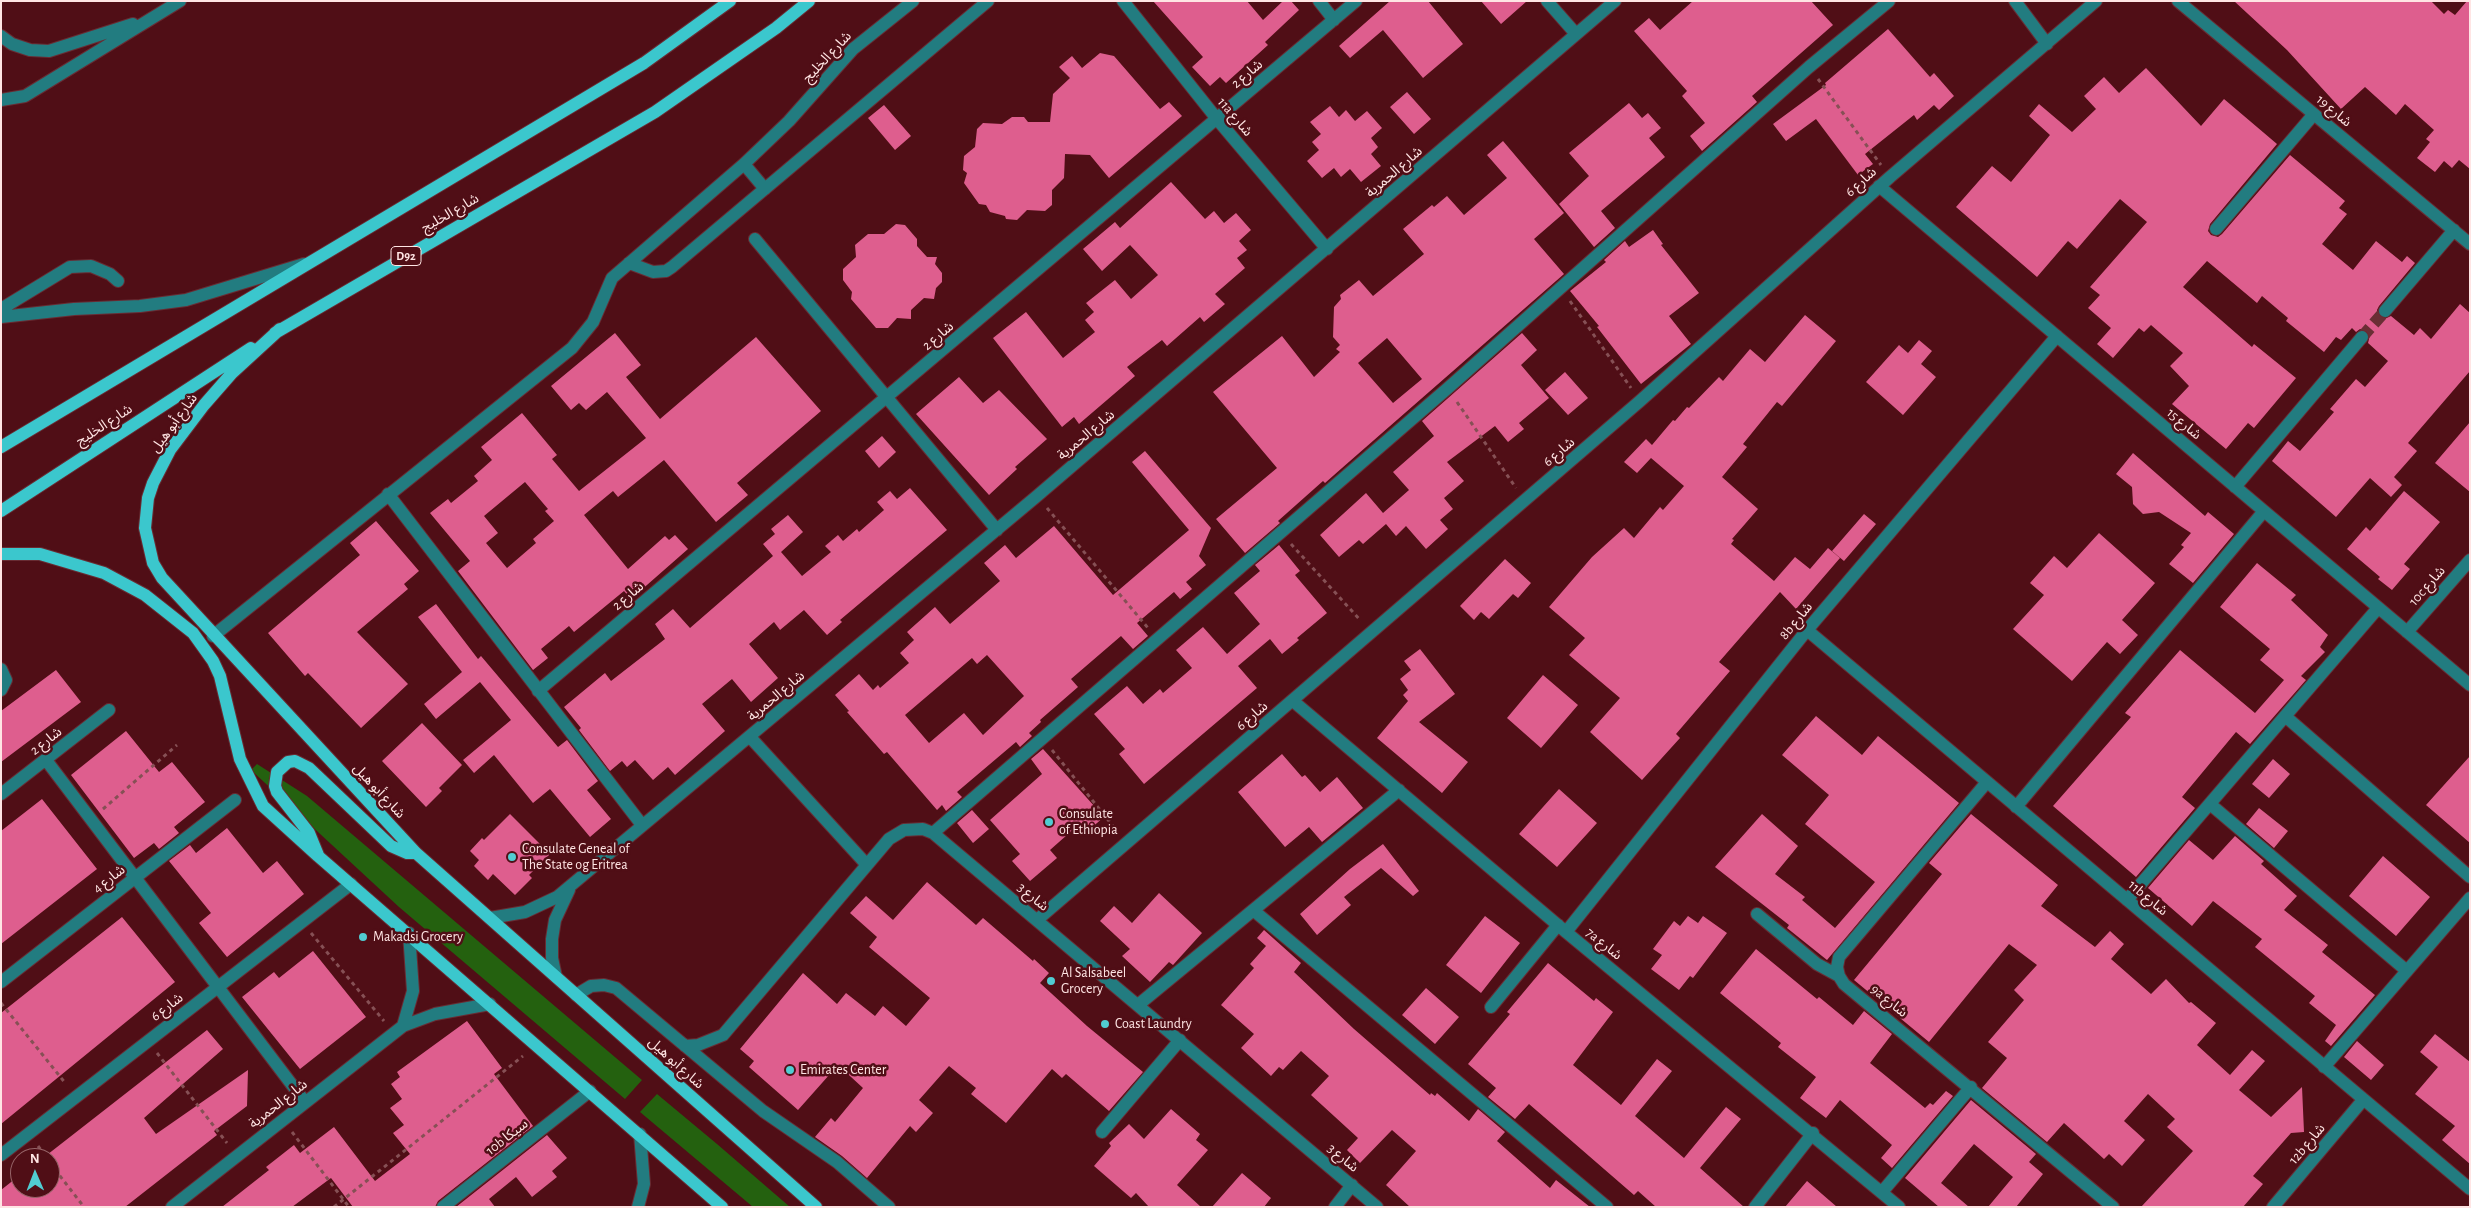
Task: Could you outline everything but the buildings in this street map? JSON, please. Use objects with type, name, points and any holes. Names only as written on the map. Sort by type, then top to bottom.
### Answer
[{"type":"main road","points":[[1,447],[306,263],[644,63],[730,1]]},
{"type":"main road","name":"شارع الخليج","points":[[1,511],[280,329],[655,112],[776,28],[810,1]]},
{"type":"main road","name":"شارع أبو هيل","points":[[280,329],[232,374],[204,405],[170,450],[148,498],[145,528],[153,563],[162,578],[213,636],[416,853],[816,1207]]},
{"type":"main road","points":[[1,554],[40,554],[104,573],[145,595],[193,633],[213,661],[220,676],[240,759],[263,806],[722,1207]]},
{"type":"main road","points":[[318,856],[309,832],[277,792],[275,786],[277,772],[288,762],[296,761],[309,768],[391,846],[407,853],[416,853]]},
{"type":"street","points":[[1,100],[26,96],[180,1]]},
{"type":"street","name":"شارع الخليج","points":[[213,636],[572,348],[593,322],[608,282],[744,164],[789,121],[853,49],[913,1]]},
{"type":"street","points":[[629,263],[653,272],[666,271],[988,1]]},
{"type":"street","name":"11a شارع","points":[[1123,1],[1217,119],[1327,249]]},
{"type":"street","points":[[1319,1],[1334,20]]},
{"type":"street","name":"شارع 2","points":[[538,691],[1356,1]]},
{"type":"street","points":[[1547,1],[1576,34]]},
{"type":"street","name":"شارع الحمرية","points":[[490,918],[508,916],[542,906],[571,885],[997,530],[1614,1]]},
{"type":"street","points":[[685,1046],[711,1042],[732,1026],[896,834],[912,829],[933,833],[1448,388],[1809,67],[1889,1]]},
{"type":"street","points":[[2015,1],[2047,44]]},
{"type":"street","name":"شارع 6","points":[[1037,920],[1640,401],[1879,186],[2096,1]]},
{"type":"street","name":"شارع 19","points":[[2178,1],[2470,244]]},
{"type":"street","points":[[1,36],[12,44],[30,50],[49,51],[156,16]]},
{"type":"street","points":[[2216,229],[2314,114]]},
{"type":"street","points":[[744,164],[765,189]]},
{"type":"street","name":"شارع 15","points":[[1879,186],[2470,685]]},
{"type":"street","points":[[2385,310],[2454,230]]},
{"type":"street","points":[[755,239],[886,399],[997,530]]},
{"type":"street","points":[[1,317],[74,309],[140,306],[186,300],[306,263]]},
{"type":"street","points":[[1,310],[70,267],[91,266],[110,274],[118,281]]},
{"type":"street","name":"8b شارع","points":[[1490,1007],[1562,928],[1807,630],[2057,336]]},
{"type":"street","points":[[2235,487],[2362,337]]},
{"type":"street","points":[[388,494],[642,825]]},
{"type":"street","points":[[2016,807],[2264,511]]},
{"type":"street","name":"10c شارع","points":[[2407,632],[2470,560]]},
{"type":"street","points":[[2127,900],[2378,608]]},
{"type":"street","name":"11b شارع","points":[[1807,630],[2470,1189]]},
{"type":"street","points":[[1,669],[6,680],[1,690]]},
{"type":"street","name":"7a شارع","points":[[1293,700],[1562,928],[1899,1207]]},
{"type":"street","name":"شارع 2","points":[[1,794],[109,710]]},
{"type":"street","points":[[2285,716],[2470,876]]},
{"type":"street","points":[[750,737],[867,866]]},
{"type":"street","points":[[46,760],[305,1102]]},
{"type":"street","points":[[1838,976],[1837,966],[1840,957],[1987,782]]},
{"type":"street","points":[[1138,1005],[1399,790]]},
{"type":"street","name":"شارع 4","points":[[1,982],[235,800]]},
{"type":"street","points":[[2210,804],[2406,971]]},
{"type":"street","name":"شارع 3","points":[[933,833],[1377,1207]]},
{"type":"street","name":"شارع 6","points":[[1,1155],[351,884]]},
{"type":"street","name":"شارع الحمرية","points":[[556,977],[552,958],[555,920],[571,885]]},
{"type":"street","points":[[2324,1067],[2470,898]]},
{"type":"street","points":[[1253,910],[1607,1207]]},
{"type":"street","name":"9a شارع","points":[[1757,914],[1817,964],[1838,976],[1844,984],[1971,1087],[2113,1207]]},
{"type":"street","points":[[398,1030],[413,991],[409,933]]},
{"type":"street","points":[[576,995],[591,986],[604,985],[616,988],[774,1120],[837,1162],[889,1207]]},
{"type":"street","name":"شارع الحمرية","points":[[172,1207],[398,1030],[434,1014],[490,1004]]},
{"type":"street","points":[[1102,1132],[1180,1040]]},
{"type":"street","points":[[1882,1192],[1971,1087]]},
{"type":"street","name":"10b سيكا","points":[[443,1207],[590,1091]]},
{"type":"street","name":"12b شارع","points":[[2273,1207],[2363,1100]]},
{"type":"street","points":[[638,1207],[644,1184],[640,1134]]},
{"type":"street","points":[[1755,1207],[1813,1134]]},
{"type":"street","points":[[1335,1207],[1352,1185]]},
{"type":"path","points":[[1809,67],[1890,177]]},
{"type":"path","points":[[1562,288],[1640,401]]},
{"type":"path","points":[[1448,388],[1525,500]]},
{"type":"path","points":[[1037,496],[1157,639]]},
{"type":"path","points":[[1281,532],[1371,633]]},
{"type":"path","points":[[1043,738],[1127,843]]},
{"type":"path","points":[[91,820],[178,745]]},
{"type":"path","points":[[301,921],[398,1030]]},
{"type":"path","points":[[1,1003],[76,1097]]},
{"type":"path","points":[[148,1041],[236,1156]]},
{"type":"path","points":[[334,1207],[537,1044]]},
{"type":"path","points":[[283,1119],[349,1207]]},
{"type":"path","points":[[60,1175],[84,1207]]},
{"type":"green space","points":[[257,764],[307,796],[642,1080],[625,1099],[399,907],[251,770]]},
{"type":"green space","points":[[657,1094],[790,1207],[753,1207],[640,1112]]},
{"type":"tunnel","points":[[2362,337],[2385,311]]},
{"type":"place","name":"Consulate of Ethiopia","points":[[1049,822]]},
{"type":"place","name":"Consulate Geneal of The State og Eritrea","points":[[512,857]]},
{"type":"place","name":"Makadsi Grocery","points":[[363,937]]},
{"type":"place","name":"Al Salsabeel Grocery","points":[[1051,981]]},
{"type":"place","name":"Coast Laundry","points":[[1105,1024]]},
{"type":"place","name":"Emirates Center","points":[[790,1070]]}]
